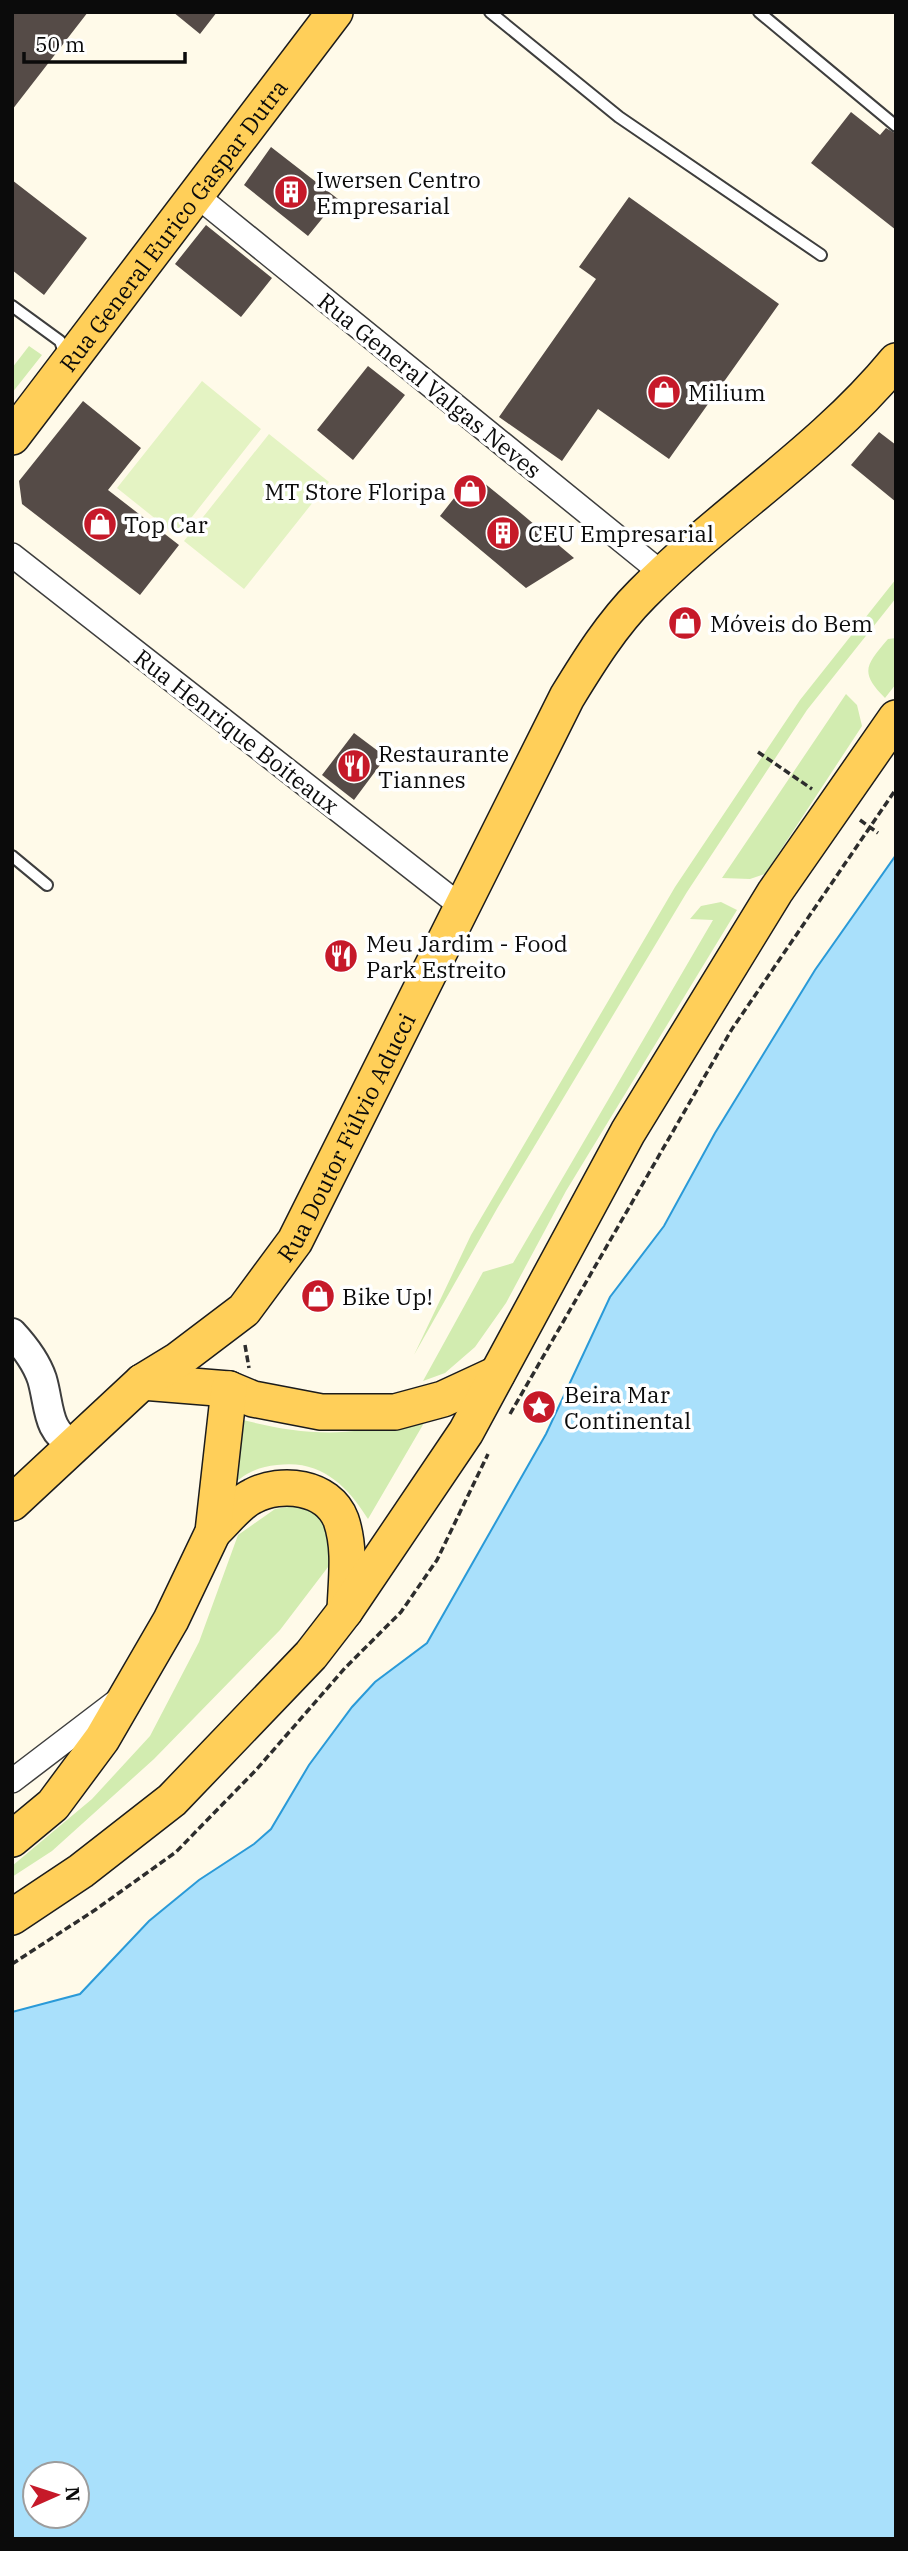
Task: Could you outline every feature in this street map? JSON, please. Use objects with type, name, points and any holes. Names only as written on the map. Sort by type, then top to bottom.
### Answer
[{"type":"main road","name":"Rua General Eurico Gaspar Dutra","points":[[14,431],[68,364],[335,12]]},
{"type":"main road","name":"Rua Doutor Fúlvio Aducci","points":[[12,1503],[142,1382],[178,1360],[244,1310],[278,1268],[295,1241],[567,697],[620,619],[664,575],[844,419],[896,361]]},
{"type":"main road","points":[[12,1917],[80,1871],[172,1800],[311,1655],[345,1611],[433,1485],[497,1374],[628,1132],[775,892],[896,718]]},
{"type":"main road","points":[[142,1382],[229,1389],[253,1399],[321,1412],[395,1412],[443,1399],[497,1374]]},
{"type":"main road","points":[[12,1839],[53,1805],[102,1739],[171,1620],[213,1532],[229,1389]]},
{"type":"main road","points":[[213,1532],[252,1496],[282,1487],[310,1490],[340,1518],[347,1549],[345,1611]]},
{"type":"street","name":"Rua General Valgas Neves","points":[[197,195],[664,575]]},
{"type":"street","name":"Rua Henrique Boiteaux","points":[[12,555],[462,907]]},
{"type":"street","points":[[12,1333],[30,1352],[42,1378],[52,1426],[57,1434],[74,1445]]},
{"type":"street","points":[[12,1781],[133,1688]]},
{"type":"lane","points":[[490,12],[619,117],[821,255]]},
{"type":"lane","points":[[759,12],[896,126]]},
{"type":"lane","points":[[12,306],[60,341],[68,364]]},
{"type":"lane","points":[[12,856],[47,885]]},
{"type":"green space","points":[[29,346],[42,355],[12,393],[12,368]]},
{"type":"green space","points":[[202,381],[261,429],[177,536],[117,488]]},
{"type":"green space","points":[[269,434],[329,482],[244,589],[184,541]]},
{"type":"green space","points":[[896,579],[896,598],[807,710],[687,892],[498,1207],[414,1355],[471,1235],[675,887],[800,700]]},
{"type":"green space","points":[[896,638],[896,684],[885,698],[871,681],[868,669],[888,639]]},
{"type":"green space","points":[[846,694],[857,705],[862,726],[765,874],[750,879],[722,878]]},
{"type":"green space","points":[[721,902],[737,910],[566,1191],[506,1303],[475,1347],[445,1373],[423,1381],[483,1272],[513,1263],[713,920],[690,919],[701,906]]},
{"type":"green space","points":[[431,1411],[368,1519],[341,1485],[319,1470],[306,1466],[292,1464],[264,1467],[248,1473],[233,1485],[243,1420],[302,1431],[347,1432],[380,1427]]},
{"type":"green space","points":[[313,1503],[341,1550],[280,1630],[154,1759],[52,1851],[12,1877],[12,1866],[92,1799],[150,1736],[199,1642],[238,1535],[275,1509]]},
{"type":"water","points":[[896,855],[896,2539],[12,2539],[12,2012],[80,1994],[149,1921],[199,1880],[254,1844],[271,1829],[309,1765],[352,1707],[375,1682],[427,1643],[546,1434],[610,1297],[664,1226],[715,1133],[815,970]]},
{"type":"building","points":[[12,12],[88,12],[12,110]]},
{"type":"building","points":[[173,12],[217,12],[200,34]]},
{"type":"building","points":[[851,112],[880,135],[886,128],[896,134],[896,230],[811,163]]},
{"type":"building","name":"Iwersen Centro Empresarial","points":[[271,147],[338,199],[308,236],[244,185]]},
{"type":"building","points":[[12,180],[87,238],[44,295],[12,270]]},
{"type":"building","points":[[629,197],[779,304],[669,459],[598,409],[562,461],[499,417],[596,279],[579,267]]},
{"type":"building","points":[[206,225],[272,278],[241,317],[175,264]]},
{"type":"building","points":[[368,366],[405,395],[353,460],[317,430]]},
{"type":"building","name":"Top Car","points":[[83,401],[141,448],[108,490],[179,545],[140,595],[22,504],[19,481]]},
{"type":"building","points":[[879,432],[896,445],[896,502],[851,465]]},
{"type":"building","name":"CEU Empresarial","points":[[473,474],[574,558],[526,588],[440,516]]},
{"type":"building","name":"Restaurante Tiannes","points":[[354,733],[386,757],[354,800],[322,775]]},
{"type":"place","name":"Iwersen Centro Empresarial","points":[[291,192]]},
{"type":"place","name":"Milium","points":[[664,392]]},
{"type":"place","name":"MT Store Floripa","points":[[470,491]]},
{"type":"place","name":"Top Car","points":[[100,524]]},
{"type":"place","name":"CEU Empresarial","points":[[503,533]]},
{"type":"place","name":"Móveis do Bem","points":[[685,623]]},
{"type":"place","name":"Restaurante Tiannes","points":[[354,766]]},
{"type":"place","name":"Meu Jardim - Food Park Estreito","points":[[341,956]]},
{"type":"place","name":"Bike Up!","points":[[318,1296]]},
{"type":"place","name":"Beira Mar Continental","points":[[539,1407]]}]
